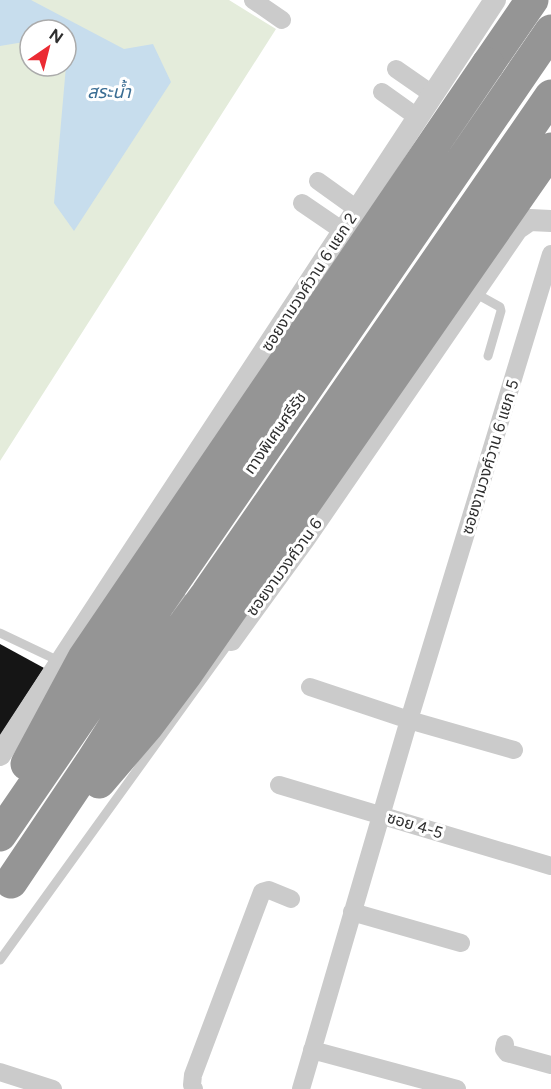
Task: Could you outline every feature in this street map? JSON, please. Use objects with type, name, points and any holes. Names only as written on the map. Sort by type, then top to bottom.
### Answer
[{"type":"highway","points":[[0,819],[49,721],[84,658],[532,0]]},
{"type":"highway","name":"ทางพิเศษศรีรัช","points":[[0,835],[551,31]]},
{"type":"highway","points":[[5,890],[149,672],[207,594],[551,96]]},
{"type":"highway","points":[[5,890],[147,726],[186,675],[551,149]]},
{"type":"street","points":[[253,0],[282,20]]},
{"type":"street","name":"ซอยงามวงศ์วาน 6 แยก 2","points":[[124,565],[495,0]]},
{"type":"street","points":[[396,69],[432,94]]},
{"type":"street","points":[[382,92],[417,117]]},
{"type":"street","points":[[318,181],[357,209]]},
{"type":"street","points":[[302,203],[343,231]]},
{"type":"street","name":"ซอยงามวงศ์วาน 6","points":[[231,640],[305,538],[517,229],[530,220],[551,221]]},
{"type":"street","name":"ซอยงามวงศ์วาน 6 แยก 5","points":[[302,1089],[409,720],[551,254]]},
{"type":"street","points":[[0,755],[124,565],[231,640]]},
{"type":"street","points":[[310,687],[409,720],[513,750]]},
{"type":"street","name":"ซอย 4-5","points":[[279,784],[551,866]]},
{"type":"street","points":[[194,1089],[193,1075],[262,892],[269,890],[291,898]]},
{"type":"street","points":[[352,912],[461,943]]},
{"type":"street","points":[[505,1044],[504,1049],[507,1053],[551,1065]]},
{"type":"street","points":[[312,1050],[457,1089]]},
{"type":"street","points":[[0,1072],[53,1089]]},
{"type":"lane","points":[[473,292],[500,307],[501,310],[488,356]]},
{"type":"lane","points":[[0,633],[61,662]]},
{"type":"lane","points":[[0,960],[231,640]]},
{"type":"green space","points":[[0,0],[229,0],[276,29],[0,461]]},
{"type":"water","name":"สระน้ำ","points":[[0,0],[31,0],[65,18],[18,18],[18,43],[0,46]]},
{"type":"water","name":"สระน้ำ","points":[[78,25],[124,49],[153,44],[171,82],[74,231],[54,203],[65,78],[78,78]]},
{"type":"building","points":[[0,644],[44,668],[0,736]]}]
